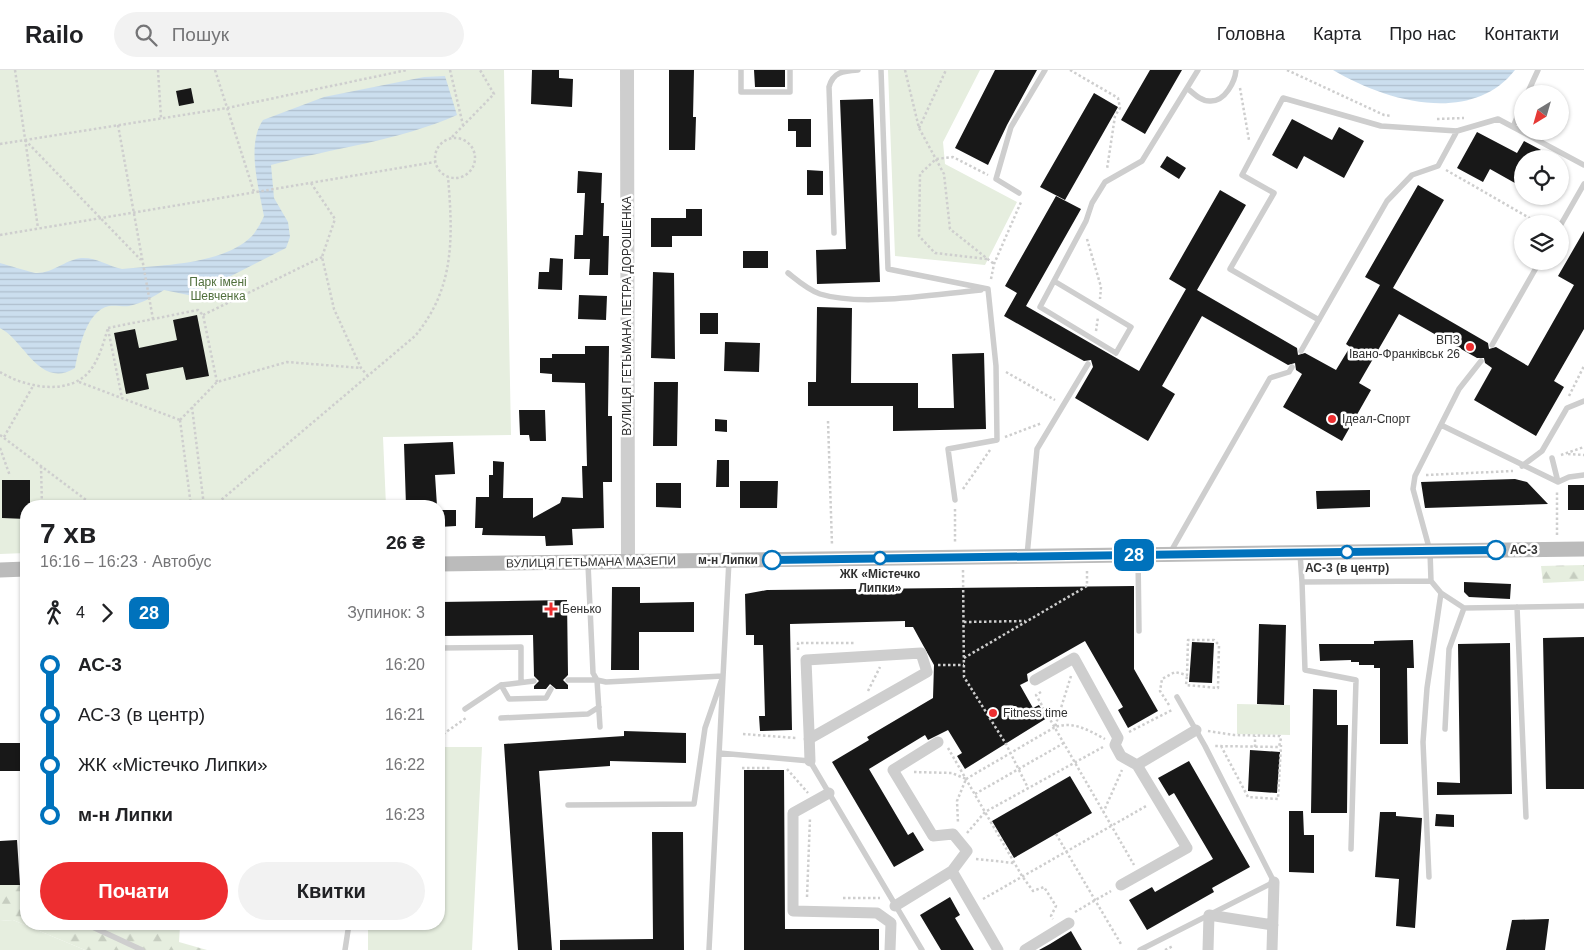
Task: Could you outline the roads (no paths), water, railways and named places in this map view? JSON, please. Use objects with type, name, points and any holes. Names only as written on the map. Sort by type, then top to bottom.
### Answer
[{"type":"main road","name":"ВУЛИЦЯ ГЕТЬМАНА МАЗЕПИ","points":[[445,564],[832,559],[959,563],[1026,556],[1138,555],[1160,557],[1584,549]]},
{"type":"main road","points":[[0,570],[20,570]]},
{"type":"street","name":"ВУЛИЦЯ ГЕТЬМАНА ПЕТРА ДОРОШЕНКА","points":[[627,70],[628,562]]},
{"type":"street","points":[[809,739],[927,672],[921,653],[806,660],[809,739],[810,761]]},
{"type":"street","points":[[1036,680],[1074,658],[1118,738],[1115,746],[1121,756],[1134,768],[1158,800],[1187,848],[1121,886]]},
{"type":"street","points":[[1134,768],[1196,729]]},
{"type":"street","points":[[895,906],[952,871],[967,851],[953,834],[932,836],[892,770],[942,743]]},
{"type":"street","points":[[829,793],[793,813],[793,912],[877,914],[890,924],[890,950]]},
{"type":"street","points":[[952,871],[998,950]]},
{"type":"street","points":[[1272,950],[1274,882]]},
{"type":"street","points":[[1208,950],[1209,915],[1273,924]]},
{"type":"street","points":[[1025,950],[1070,919]]},
{"type":"lane","points":[[741,70],[741,92],[790,92],[790,70]]},
{"type":"lane","points":[[834,233],[829,87],[831,79],[837,73],[858,70]]},
{"type":"lane","points":[[881,70],[888,269],[988,289]]},
{"type":"lane","points":[[1019,193],[996,179],[1011,127],[1045,70]]},
{"type":"lane","points":[[1054,280],[1131,327],[1116,353],[1040,307],[1054,280],[1084,226],[1092,203],[1105,182],[1142,161],[1198,70]]},
{"type":"lane","points":[[1187,88],[1198,97],[1210,102],[1220,99],[1235,78],[1236,70]]},
{"type":"lane","points":[[1531,85],[1538,70]]},
{"type":"lane","points":[[1319,320],[1230,269],[1274,193],[1242,174],[1284,98],[1381,126],[1457,130],[1498,119],[1584,165]]},
{"type":"lane","points":[[1301,351],[1388,201],[1412,175],[1438,166],[1457,130]]},
{"type":"lane","points":[[1566,215],[1584,184]]},
{"type":"lane","points":[[1492,345],[1535,270]]},
{"type":"lane","points":[[788,273],[810,290],[820,294],[861,300],[988,289]]},
{"type":"lane","points":[[954,500],[948,449],[998,440],[996,366],[988,289]]},
{"type":"lane","points":[[1482,361],[1459,389],[1415,476],[1413,489],[1430,551],[1431,581],[1441,593],[1464,608],[1584,606]]},
{"type":"lane","points":[[1026,556],[1037,449],[1088,364]]},
{"type":"lane","points":[[1160,557],[1270,378],[1289,372],[1292,368]]},
{"type":"lane","points":[[1522,466],[1542,451],[1567,408],[1584,402]]},
{"type":"lane","points":[[1441,425],[1529,470],[1558,482],[1568,477],[1584,475]]},
{"type":"lane","points":[[1552,458],[1558,482]]},
{"type":"lane","points":[[1300,553],[1305,670],[1356,680],[1351,849]]},
{"type":"lane","points":[[1138,555],[1139,631]]},
{"type":"lane","points":[[709,950],[729,560]]},
{"type":"lane","points":[[588,562],[593,673],[597,680],[600,727]]},
{"type":"lane","points":[[1302,582],[1431,581]]},
{"type":"lane","points":[[1429,877],[1423,742],[1427,688],[1441,593]]},
{"type":"lane","points":[[1517,607],[1526,817]]},
{"type":"lane","points":[[1445,729],[1449,650],[1464,608]]},
{"type":"lane","points":[[445,648],[521,647],[522,681]]},
{"type":"lane","points":[[568,680],[597,680],[606,682],[723,676]]},
{"type":"lane","points":[[568,805],[694,804],[705,728],[723,676]]},
{"type":"lane","points":[[465,709],[500,685],[534,680]]},
{"type":"lane","points":[[500,685],[509,699],[546,698],[552,689]]},
{"type":"lane","points":[[1140,950],[1274,882],[1205,746],[1177,697]]},
{"type":"lane","points":[[501,718],[588,714],[599,707]]},
{"type":"lane","points":[[719,753],[810,761],[922,950]]},
{"type":"lane","points":[[99,930],[142,950]]},
{"type":"lane","points":[[345,950],[348,930]]},
{"type":"water","points":[[1333,70],[1515,70],[1497,87],[1475,98],[1452,103],[1427,103],[1377,91]]},
{"type":"water","points":[[445,76],[457,115],[389,138],[271,165],[274,198],[288,222],[290,237],[286,248],[231,276],[205,295],[193,296],[164,290],[148,300],[134,305],[109,306],[101,309],[89,323],[85,332],[75,368],[63,373],[52,373],[42,368],[33,361],[9,334],[0,328],[0,263],[37,273],[48,271],[81,258],[92,259],[122,269],[191,262],[225,253],[240,246],[252,236],[264,216],[255,167],[255,141],[263,120],[324,97],[424,77]]},
{"type":"place","name":"ВПЗ Івано-Франківськ 26","points":[[1470,347]]},
{"type":"place","name":"Ідеал-Спорт","points":[[1332,419]]},
{"type":"place","name":"АС-3","points":[[1496,550]]},
{"type":"place","name":"АС-3 (в центр)","points":[[1347,552]]},
{"type":"place","name":"ЖК «Містечко Липки»","points":[[880,558]]},
{"type":"place","name":"м-н Липки","points":[[772,560]]},
{"type":"place","name":"Бенько","points":[[551,609]]},
{"type":"place","name":"Fitness time","points":[[993,713]]},
{"type":"park label","name":"Парк імені Шевченка","points":[[218,289]]}]
